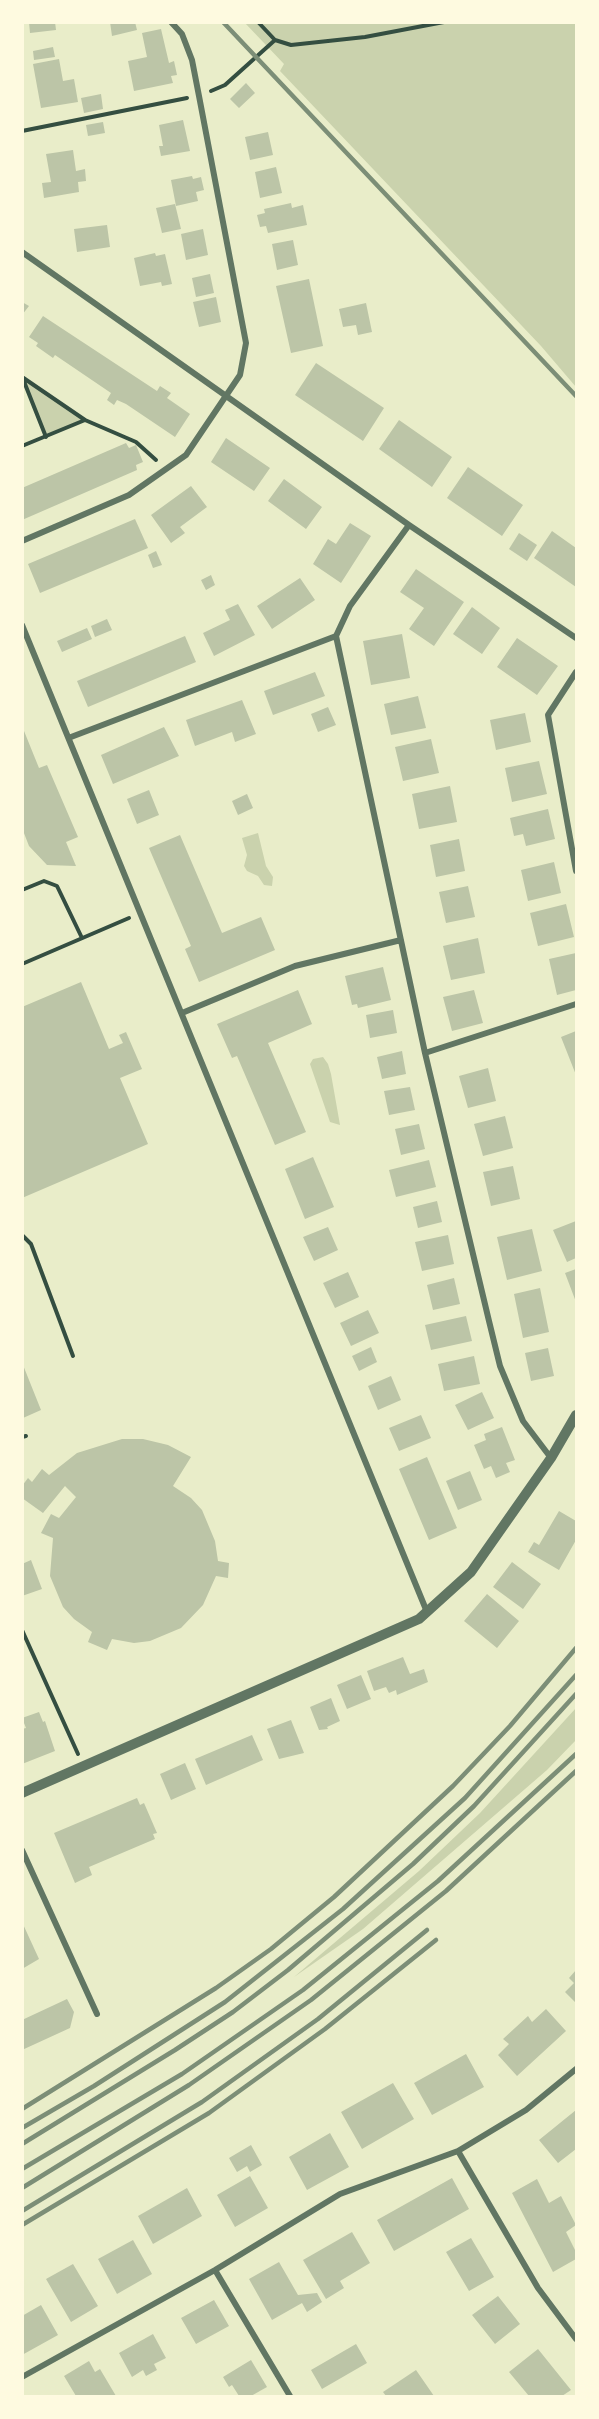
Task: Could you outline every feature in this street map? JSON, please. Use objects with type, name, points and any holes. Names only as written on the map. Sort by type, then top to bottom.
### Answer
[{"type":"street","points":[[22,541],[129,495],[186,455],[240,375],[246,343],[192,60],[182,34],[171,22]]},
{"type":"street","points":[[22,252],[409,525],[576,638]]},
{"type":"street","points":[[409,525],[350,606],[336,636],[425,1053],[500,1365],[523,1422],[551,1458]]},
{"type":"street","points":[[22,625],[71,737],[428,1613]]},
{"type":"street","points":[[71,737],[336,636]]},
{"type":"street","points":[[576,672],[548,716],[576,871]]},
{"type":"street","points":[[182,1013],[295,966],[401,940]]},
{"type":"street","points":[[425,1053],[576,1004]]},
{"type":"street","points":[[22,1793],[84,1768],[226,1702],[360,1647],[428,1613],[471,1572],[551,1458],[576,1415]]},
{"type":"street","points":[[22,1850],[98,2014]]},
{"type":"street","points":[[22,2377],[215,2270],[340,2194],[458,2151],[526,2110],[576,2069]]},
{"type":"street","points":[[458,2151],[538,2288],[576,2339]]},
{"type":"street","points":[[215,2270],[290,2397]]},
{"type":"path","points":[[258,22],[275,40],[291,45],[365,37],[444,22]]},
{"type":"path","points":[[22,131],[199,96],[225,85],[275,40]]},
{"type":"path","points":[[22,378],[85,420],[136,442],[155,458]]},
{"type":"path","points":[[22,378],[46,436]]},
{"type":"path","points":[[22,446],[85,420]]},
{"type":"path","points":[[22,890],[44,881],[57,886],[82,939]]},
{"type":"path","points":[[22,964],[120,922]]},
{"type":"path","points":[[22,1235],[31,1244],[73,1356]]},
{"type":"path","points":[[22,1630],[84,1768]]},
{"type":"green space","points":[[245,23],[576,23],[576,387],[541,346],[280,71],[284,64]]},
{"type":"green space","points":[[23,377],[85,420],[46,437]]},
{"type":"green space","points":[[258,833],[266,866],[273,877],[272,886],[264,885],[258,876],[247,871],[244,866],[247,855],[242,838]]},
{"type":"green space","points":[[323,1057],[331,1074],[340,1125],[330,1122],[310,1064],[313,1059]]},
{"type":"green space","points":[[576,1708],[576,1740],[547,1770],[363,1929],[294,1977],[419,1871],[480,1813]]},
{"type":"building","points":[[29,22],[55,22],[56,30],[30,33]]},
{"type":"building","points":[[110,22],[135,22],[137,30],[112,36]]},
{"type":"building","points":[[161,29],[169,63],[174,61],[177,75],[171,76],[173,83],[134,91],[128,61],[147,57],[142,33]]},
{"type":"building","points":[[53,47],[55,57],[34,60],[33,51]]},
{"type":"building","points":[[59,59],[63,81],[74,79],[78,102],[41,108],[33,64]]},
{"type":"building","points":[[246,83],[255,93],[239,108],[230,99]]},
{"type":"building","points":[[101,94],[103,109],[84,113],[81,98]]},
{"type":"building","points":[[183,120],[190,151],[161,156],[159,146],[163,146],[159,125]]},
{"type":"building","points":[[103,122],[105,133],[88,136],[86,125]]},
{"type":"building","points":[[268,132],[273,155],[250,160],[245,137]]},
{"type":"building","points":[[73,150],[76,171],[85,169],[86,181],[78,182],[79,192],[44,198],[42,183],[51,182],[46,154]]},
{"type":"building","points":[[276,167],[282,193],[260,198],[255,172]]},
{"type":"building","points":[[192,176],[193,179],[201,177],[204,190],[196,192],[198,201],[176,206],[171,180]]},
{"type":"building","points":[[291,203],[292,208],[303,205],[307,225],[268,233],[266,226],[260,227],[257,215],[265,213],[264,209]]},
{"type":"building","points":[[175,204],[181,229],[162,233],[156,208]]},
{"type":"building","points":[[107,225],[110,247],[77,252],[74,229]]},
{"type":"building","points":[[203,229],[208,255],[186,260],[181,234]]},
{"type":"building","points":[[293,240],[298,265],[277,270],[272,244]]},
{"type":"building","points":[[155,253],[156,256],[165,254],[172,284],[162,286],[161,282],[140,286],[134,258]]},
{"type":"building","points":[[210,274],[214,293],[196,297],[192,278]]},
{"type":"building","points":[[309,279],[323,346],[291,353],[276,286]]},
{"type":"building","points":[[216,297],[221,322],[199,327],[193,302]]},
{"type":"building","points":[[22,302],[29,306],[22,315]]},
{"type":"building","points":[[366,303],[372,332],[358,335],[356,325],[343,327],[339,309]]},
{"type":"building","points":[[43,316],[157,391],[160,386],[171,393],[167,398],[190,414],[175,437],[126,404],[117,400],[114,405],[107,400],[111,393],[55,355],[53,358],[36,346],[38,343],[29,337]]},
{"type":"building","points":[[316,363],[384,408],[363,441],[295,395]]},
{"type":"building","points":[[399,420],[452,457],[432,487],[379,449]]},
{"type":"building","points":[[226,438],[270,468],[254,491],[211,462]]},
{"type":"building","points":[[126,443],[129,448],[136,445],[143,462],[136,465],[137,470],[22,520],[22,488]]},
{"type":"building","points":[[468,467],[523,505],[502,536],[447,498]]},
{"type":"building","points":[[284,479],[322,507],[306,529],[268,501]]},
{"type":"building","points":[[191,486],[207,507],[180,527],[185,533],[171,543],[151,515]]},
{"type":"building","points":[[135,519],[148,548],[40,593],[28,564]]},
{"type":"building","points":[[350,523],[371,536],[341,583],[313,564],[328,539],[336,544]]},
{"type":"building","points":[[552,531],[576,548],[576,587],[534,558]]},
{"type":"building","points":[[519,533],[537,545],[527,561],[509,549]]},
{"type":"building","points":[[156,551],[162,565],[153,568],[148,555]]},
{"type":"building","points":[[416,569],[464,602],[434,646],[409,629],[424,608],[400,592]]},
{"type":"building","points":[[211,575],[215,585],[206,590],[201,580]]},
{"type":"building","points":[[300,578],[315,600],[272,629],[257,606]]},
{"type":"building","points":[[238,604],[255,635],[214,656],[203,633],[230,620],[225,610]]},
{"type":"building","points":[[472,607],[500,628],[482,654],[453,634]]},
{"type":"building","points":[[107,619],[112,630],[95,637],[91,626]]},
{"type":"building","points":[[87,628],[92,639],[62,652],[57,641]]},
{"type":"building","points":[[402,634],[410,678],[371,685],[363,641]]},
{"type":"building","points":[[185,636],[196,662],[88,707],[77,681]]},
{"type":"building","points":[[517,638],[558,666],[537,695],[497,667]]},
{"type":"building","points":[[315,672],[325,696],[273,715],[264,691]]},
{"type":"building","points":[[418,696],[426,728],[391,735],[384,704]]},
{"type":"building","points":[[242,700],[256,734],[235,742],[232,732],[195,746],[186,720]]},
{"type":"building","points":[[328,707],[336,725],[318,732],[311,714]]},
{"type":"building","points":[[525,713],[531,742],[496,750],[490,720]]},
{"type":"building","points":[[22,726],[39,768],[47,765],[78,837],[66,842],[76,866],[47,865],[29,846],[22,828]]},
{"type":"building","points":[[164,727],[179,756],[113,784],[101,755]]},
{"type":"building","points":[[431,739],[439,773],[403,781],[395,747]]},
{"type":"building","points":[[539,761],[547,794],[512,802],[505,768]]},
{"type":"building","points":[[450,786],[457,822],[419,829],[412,794]]},
{"type":"building","points":[[149,790],[159,815],[137,824],[127,799]]},
{"type":"building","points":[[247,794],[253,808],[238,815],[232,801]]},
{"type":"building","points":[[548,809],[555,839],[526,846],[523,834],[514,836],[510,818]]},
{"type":"building","points":[[180,835],[222,933],[261,917],[275,950],[199,982],[185,949],[191,946],[149,848]]},
{"type":"building","points":[[459,839],[465,871],[436,877],[430,845]]},
{"type":"building","points":[[554,862],[561,893],[528,901],[521,870]]},
{"type":"building","points":[[468,886],[475,917],[446,923],[439,892]]},
{"type":"building","points":[[566,904],[574,937],[538,946],[530,913]]},
{"type":"building","points":[[478,938],[485,973],[451,980],[443,946]]},
{"type":"building","points":[[576,953],[576,990],[557,995],[549,959]]},
{"type":"building","points":[[383,967],[391,1000],[358,1008],[357,1004],[352,1005],[345,976]]},
{"type":"building","points":[[81,982],[109,1049],[123,1043],[119,1035],[126,1032],[142,1069],[120,1078],[148,1144],[22,1198],[22,1007]]},
{"type":"building","points":[[298,990],[312,1024],[268,1043],[306,1132],[275,1145],[237,1056],[232,1058],[217,1024]]},
{"type":"building","points":[[474,990],[483,1023],[452,1031],[443,997]]},
{"type":"building","points":[[393,1010],[397,1033],[370,1038],[366,1015]]},
{"type":"building","points":[[576,1031],[576,1075],[561,1037]]},
{"type":"building","points":[[402,1051],[406,1074],[382,1079],[377,1057]]},
{"type":"building","points":[[488,1068],[496,1101],[468,1108],[459,1076]]},
{"type":"building","points":[[410,1087],[415,1110],[389,1115],[384,1091]]},
{"type":"building","points":[[505,1116],[513,1148],[483,1156],[474,1124]]},
{"type":"building","points":[[419,1124],[425,1149],[401,1155],[395,1129]]},
{"type":"building","points":[[313,1157],[334,1207],[305,1219],[285,1169]]},
{"type":"building","points":[[429,1160],[436,1187],[396,1197],[389,1170]]},
{"type":"building","points":[[513,1166],[520,1199],[491,1206],[483,1172]]},
{"type":"building","points":[[437,1201],[442,1222],[418,1228],[413,1207]]},
{"type":"building","points":[[576,1221],[576,1258],[567,1262],[553,1230]]},
{"type":"building","points":[[328,1227],[338,1250],[314,1261],[303,1237]]},
{"type":"building","points":[[532,1229],[542,1271],[507,1280],[497,1237]]},
{"type":"building","points":[[448,1235],[454,1264],[422,1271],[415,1242]]},
{"type":"building","points":[[576,1269],[576,1302],[565,1273]]},
{"type":"building","points":[[348,1272],[359,1297],[335,1308],[323,1283]]},
{"type":"building","points":[[454,1278],[460,1304],[433,1310],[427,1285]]},
{"type":"building","points":[[540,1288],[549,1332],[523,1338],[514,1294]]},
{"type":"building","points":[[368,1310],[379,1333],[351,1346],[340,1323]]},
{"type":"building","points":[[466,1316],[472,1341],[431,1350],[425,1325]]},
{"type":"building","points":[[371,1347],[377,1362],[359,1371],[352,1356]]},
{"type":"building","points":[[548,1348],[554,1376],[531,1381],[525,1353]]},
{"type":"building","points":[[474,1356],[480,1384],[444,1391],[438,1364]]},
{"type":"building","points":[[23,1365],[41,1410],[23,1418]]},
{"type":"building","points":[[391,1376],[401,1400],[378,1410],[368,1386]]},
{"type":"building","points":[[482,1392],[494,1418],[468,1430],[455,1405]]},
{"type":"building","points":[[421,1415],[431,1438],[399,1451],[389,1428]]},
{"type":"building","points":[[502,1427],[515,1460],[506,1463],[510,1472],[496,1478],[491,1466],[484,1469],[474,1445],[486,1440],[484,1434]]},
{"type":"building","points":[[122,1439],[143,1439],[168,1445],[191,1457],[173,1486],[191,1498],[202,1510],[215,1541],[218,1561],[229,1563],[228,1578],[216,1576],[203,1605],[181,1628],[150,1641],[134,1643],[112,1639],[107,1650],[88,1642],[92,1632],[74,1619],[63,1607],[50,1576],[53,1538],[41,1533],[51,1514],[59,1518],[76,1497],[65,1486],[43,1513],[22,1498],[22,1486],[28,1478],[32,1482],[42,1469],[49,1475],[77,1453]]},
{"type":"building","points":[[427,1457],[457,1528],[429,1540],[399,1469]]},
{"type":"building","points":[[470,1471],[482,1500],[458,1510],[446,1481]]},
{"type":"building","points":[[559,1511],[576,1521],[576,1540],[559,1570],[528,1552],[534,1542],[539,1545]]},
{"type":"building","points":[[31,1560],[42,1589],[22,1596],[22,1564]]},
{"type":"building","points":[[512,1562],[541,1584],[523,1609],[493,1587]]},
{"type":"building","points":[[487,1594],[519,1621],[497,1648],[464,1621]]},
{"type":"building","points":[[403,1657],[410,1674],[424,1669],[428,1682],[397,1695],[396,1690],[389,1693],[386,1687],[374,1691],[367,1671]]},
{"type":"building","points":[[361,1675],[371,1699],[347,1709],[337,1685]]},
{"type":"building","points":[[331,1698],[340,1721],[327,1727],[328,1729],[319,1730],[310,1707]]},
{"type":"building","points":[[39,1712],[43,1722],[45,1721],[55,1751],[22,1764],[22,1729],[26,1728],[22,1718]]},
{"type":"building","points":[[291,1720],[304,1753],[279,1759],[267,1729]]},
{"type":"building","points":[[252,1735],[263,1760],[206,1785],[195,1759]]},
{"type":"building","points":[[185,1763],[196,1789],[171,1800],[160,1774]]},
{"type":"building","points":[[137,1798],[140,1805],[144,1803],[157,1833],[153,1834],[155,1839],[89,1867],[92,1875],[75,1883],[54,1833]]},
{"type":"building","points":[[22,1922],[39,1959],[22,1969]]},
{"type":"building","points":[[576,1970],[576,2003],[565,1992],[574,1983],[569,1978]]},
{"type":"building","points":[[67,1999],[74,2012],[70,2028],[22,2050],[22,2020]]},
{"type":"building","points":[[546,2009],[566,2031],[517,2076],[498,2055],[509,2044],[503,2039],[528,2016],[532,2022]]},
{"type":"building","points":[[466,2054],[484,2087],[432,2115],[414,2083]]},
{"type":"building","points":[[393,2083],[414,2119],[362,2149],[341,2112]]},
{"type":"building","points":[[576,2110],[576,2149],[558,2163],[539,2140]]},
{"type":"building","points":[[330,2133],[349,2167],[307,2190],[289,2157]]},
{"type":"building","points":[[251,2145],[262,2165],[250,2172],[247,2166],[237,2172],[229,2158]]},
{"type":"building","points":[[250,2176],[268,2208],[235,2227],[217,2195]]},
{"type":"building","points":[[452,2178],[469,2209],[394,2251],[377,2220]]},
{"type":"building","points":[[537,2179],[549,2203],[561,2196],[576,2225],[566,2232],[576,2252],[576,2259],[553,2272],[512,2193]]},
{"type":"building","points":[[187,2188],[202,2216],[153,2244],[138,2216]]},
{"type":"building","points":[[352,2232],[370,2263],[340,2281],[344,2288],[326,2299],[303,2260]]},
{"type":"building","points":[[471,2238],[494,2277],[469,2291],[446,2252]]},
{"type":"building","points":[[133,2240],[152,2274],[117,2294],[98,2259]]},
{"type":"building","points":[[279,2262],[298,2295],[317,2293],[322,2302],[307,2312],[302,2303],[272,2320],[249,2279]]},
{"type":"building","points":[[73,2264],[98,2306],[71,2322],[46,2279]]},
{"type":"building","points":[[498,2296],[520,2324],[495,2344],[472,2315]]},
{"type":"building","points":[[214,2300],[229,2326],[196,2344],[181,2318]]},
{"type":"building","points":[[41,2305],[58,2335],[22,2355],[22,2316]]},
{"type":"building","points":[[153,2334],[166,2358],[154,2364],[157,2370],[146,2376],[143,2370],[132,2377],[119,2353]]},
{"type":"building","points":[[356,2344],[367,2363],[322,2389],[311,2370]]},
{"type":"building","points":[[538,2349],[571,2390],[562,2396],[529,2396],[509,2372]]},
{"type":"building","points":[[251,2360],[267,2387],[251,2396],[239,2396],[232,2385],[229,2387],[223,2377]]},
{"type":"building","points":[[89,2361],[95,2372],[100,2369],[116,2396],[76,2396],[64,2376]]},
{"type":"building","points":[[416,2370],[434,2396],[386,2396],[383,2392]]},
{"type":"railway","points":[[223,22],[576,396]]},
{"type":"railway","points":[[22,2109],[216,1988],[271,1949],[334,1897],[453,1786],[510,1726],[576,1648]]},
{"type":"railway","points":[[22,2128],[94,2086],[225,2002],[343,1909],[465,1798],[576,1675]]},
{"type":"railway","points":[[22,2144],[175,2050],[233,2012],[288,1970],[413,1864],[474,1806],[576,1694]]},
{"type":"railway","points":[[22,2169],[182,2074],[303,1990],[438,1881],[576,1754]]},
{"type":"railway","points":[[22,2188],[189,2085],[311,2000],[446,1891],[576,1771]]},
{"type":"railway","points":[[22,2211],[202,2102],[318,2019],[427,1930]]},
{"type":"railway","points":[[22,2225],[209,2113],[325,2029],[436,1940]]}]
